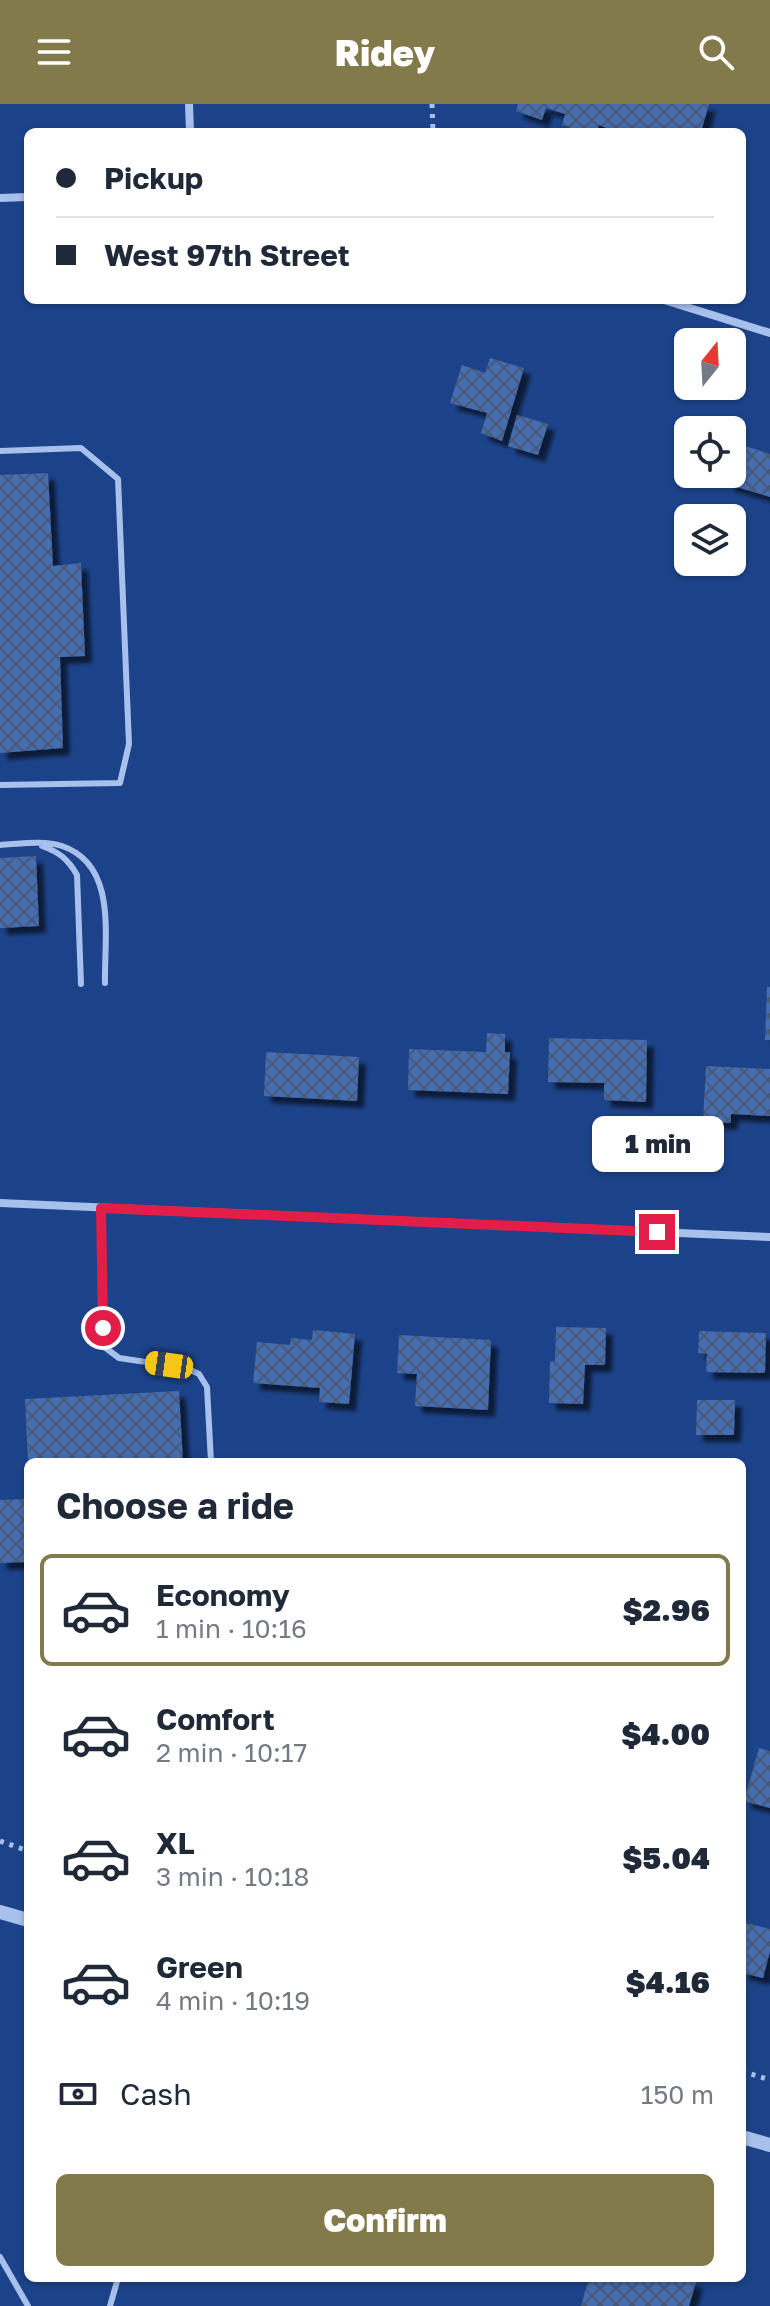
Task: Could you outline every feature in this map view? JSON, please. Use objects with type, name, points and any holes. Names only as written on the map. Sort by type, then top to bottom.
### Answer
[{"type":"street","points":[[189,104],[190,128]]},
{"type":"street","points":[[0,198],[24,197]]},
{"type":"street","points":[[677,304],[770,333]]},
{"type":"street","points":[[0,1203],[770,1237]]},
{"type":"street","points":[[0,1912],[24,1919]]},
{"type":"street","points":[[746,2138],[770,2145]]},
{"type":"lane","points":[[0,451],[81,448],[118,479],[129,744],[120,783],[0,785]]},
{"type":"lane","points":[[35,843],[57,851],[70,862],[77,875],[81,984]]},
{"type":"lane","points":[[0,845],[60,845],[75,852],[93,867],[103,887],[105,983]]},
{"type":"lane","points":[[101,1208],[103,1346],[119,1358],[186,1368],[199,1374],[207,1387],[211,1458]]},
{"type":"lane","points":[[0,2257],[28,2306]]},
{"type":"lane","points":[[110,2306],[117,2282]]},
{"type":"path","points":[[432,104],[433,128]]},
{"type":"path","points":[[0,1841],[24,1850]]},
{"type":"path","points":[[746,2072],[770,2080]]},
{"type":"building","points":[[518,104],[709,104],[702,128],[606,128],[599,125],[598,128],[571,128],[562,125],[565,114],[546,108],[542,120],[516,111]]},
{"type":"building","points":[[490,358],[524,368],[502,441],[481,433],[487,413],[450,403],[462,365],[485,373]]},
{"type":"building","points":[[517,415],[548,424],[538,455],[508,446]]},
{"type":"building","points":[[746,446],[770,454],[770,497],[740,488],[746,488]]},
{"type":"building","points":[[48,473],[53,566],[81,563],[85,656],[60,657],[63,748],[0,753],[0,475]]},
{"type":"building","points":[[36,856],[39,926],[0,928],[0,858]]},
{"type":"building","points":[[767,987],[770,987],[770,1040],[765,1040]]},
{"type":"building","points":[[487,1033],[505,1034],[505,1052],[510,1052],[508,1094],[408,1090],[409,1049],[486,1052]]},
{"type":"building","points":[[549,1038],[647,1040],[646,1102],[604,1100],[604,1083],[548,1082]]},
{"type":"building","points":[[266,1052],[359,1057],[357,1101],[264,1096]]},
{"type":"building","points":[[706,1066],[770,1069],[770,1116],[731,1114],[731,1123],[703,1122]]},
{"type":"building","points":[[556,1327],[606,1328],[605,1365],[585,1365],[583,1404],[549,1403],[550,1361],[555,1361]]},
{"type":"building","points":[[313,1330],[355,1334],[349,1404],[319,1402],[320,1388],[253,1383],[257,1342],[290,1345],[291,1338],[312,1340]]},
{"type":"building","points":[[699,1331],[766,1333],[765,1373],[706,1372],[707,1354],[698,1353]]},
{"type":"building","points":[[399,1335],[491,1340],[488,1410],[415,1406],[417,1374],[397,1373]]},
{"type":"building","points":[[179,1391],[183,1458],[28,1458],[25,1399]]},
{"type":"building","points":[[697,1400],[735,1400],[734,1435],[696,1435]]},
{"type":"building","points":[[24,1499],[24,1562],[0,1563],[0,1500]]},
{"type":"building","points":[[759,1748],[770,1751],[770,1808],[746,1802]]},
{"type":"building","points":[[746,1923],[770,1929],[770,1951],[763,1978],[746,1974]]},
{"type":"building","points":[[588,2282],[696,2282],[689,2306],[581,2306]]},
{"type":"route","points":[[103,1328],[101,1208],[657,1232]]}]
